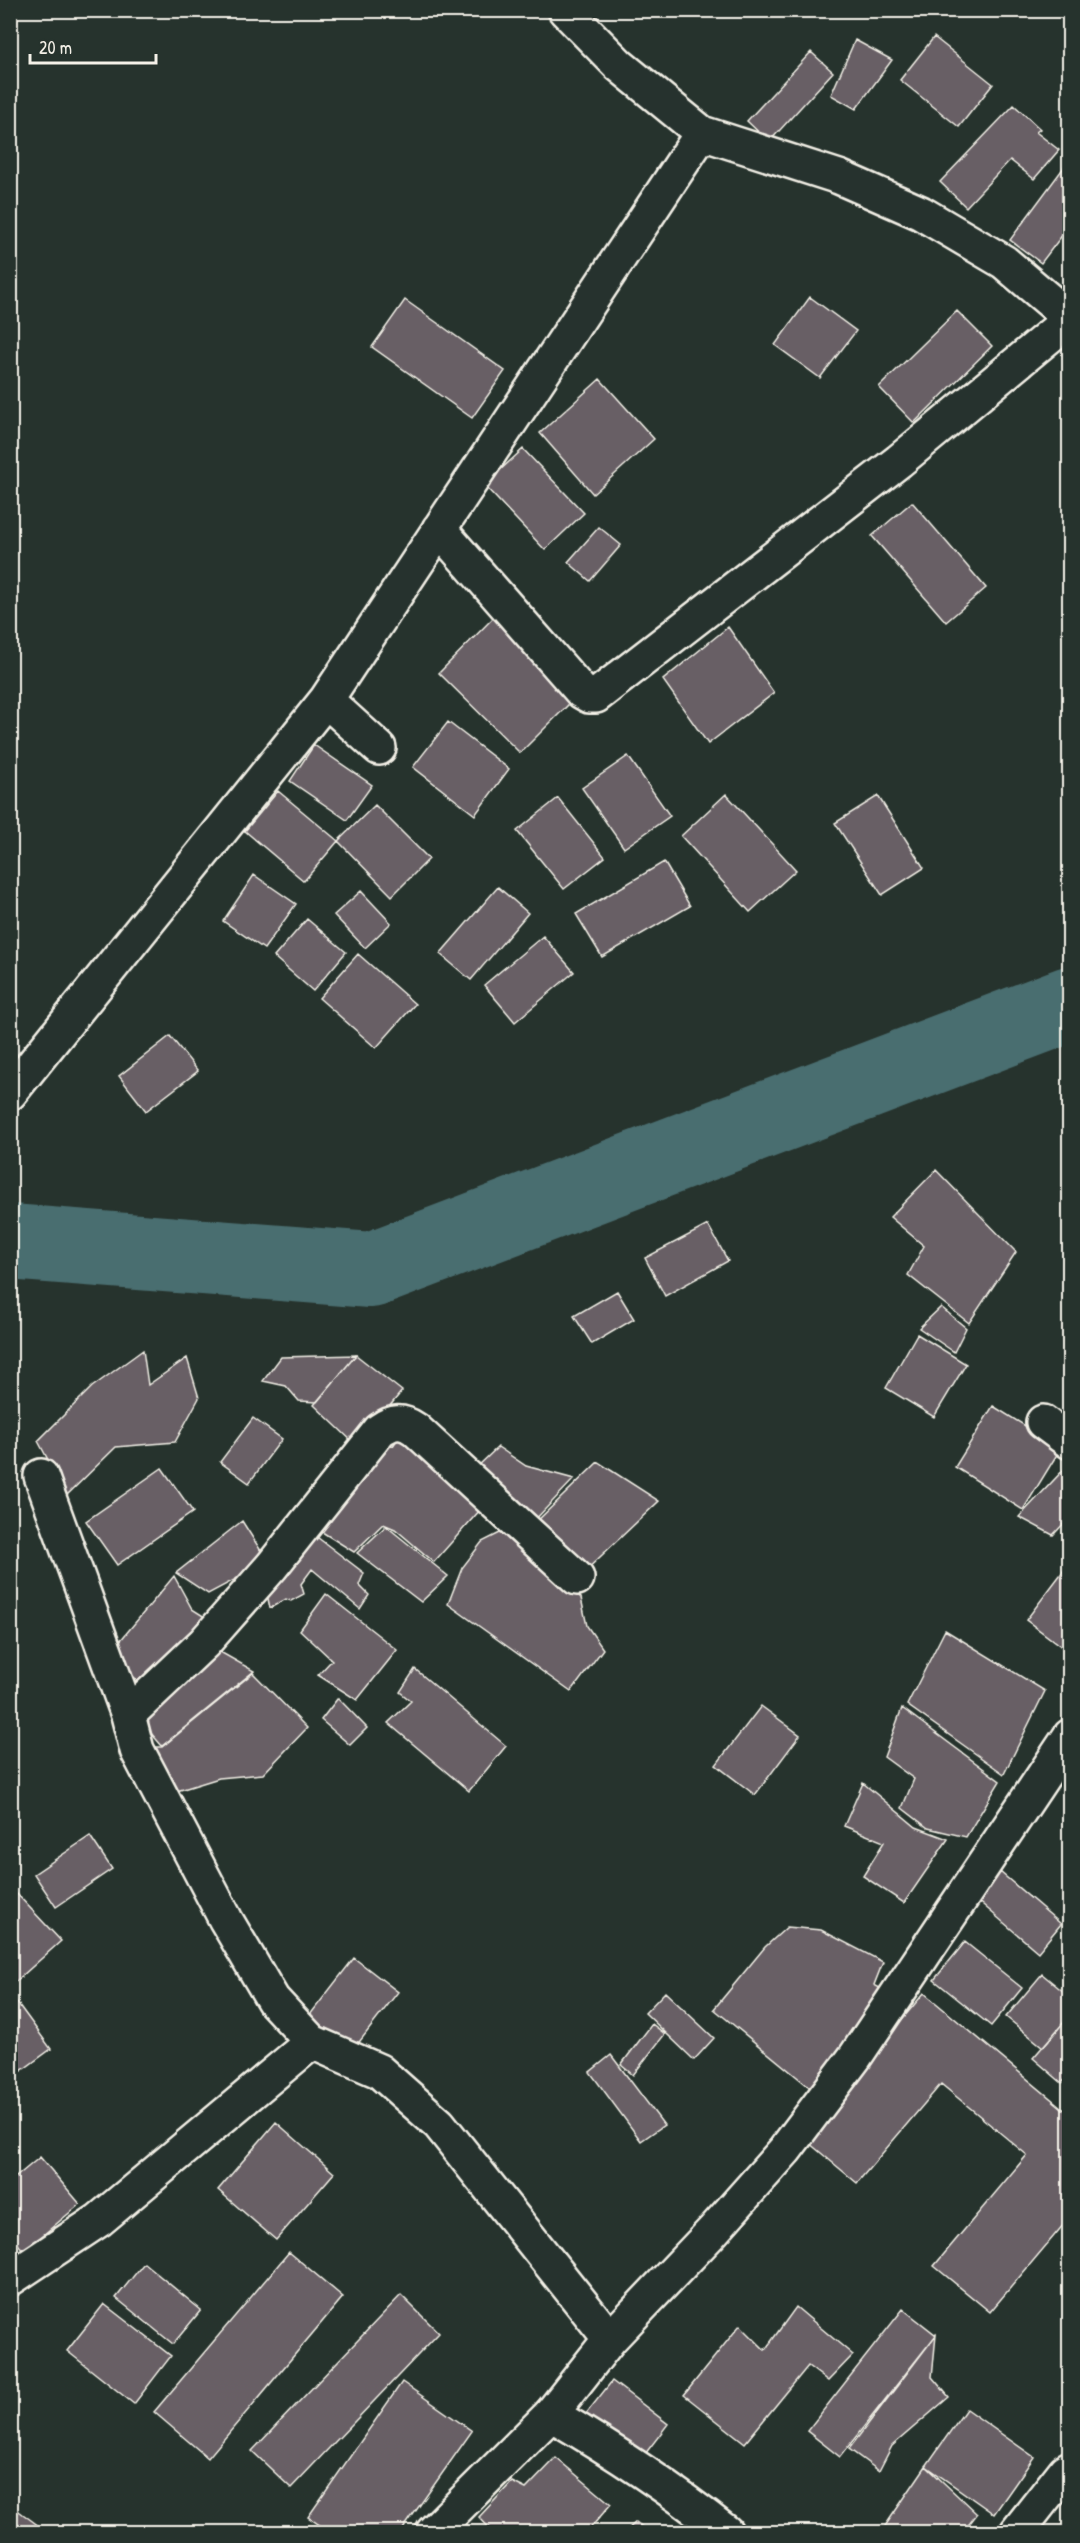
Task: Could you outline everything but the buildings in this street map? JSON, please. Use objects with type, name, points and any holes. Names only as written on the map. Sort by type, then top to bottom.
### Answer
[{"type":"street","points":[[439,529],[582,692],[589,696],[596,696],[899,460],[1070,318],[1004,262],[921,213],[839,177],[702,133],[619,65],[565,10]]},
{"type":"street","points":[[10,1093],[326,700],[702,133]]},
{"type":"street","points":[[326,700],[379,748]]},
{"type":"street","points":[[128,1715],[204,1643],[272,1566],[380,1430],[391,1422],[405,1422],[415,1429],[577,1578]]},
{"type":"street","points":[[1044,1422],[1070,1442]]},
{"type":"street","points":[[41,1476],[128,1715],[137,1750],[226,1920],[273,2001],[312,2042],[379,2071],[439,2124],[610,2338]]},
{"type":"street","points":[[433,2532],[551,2415],[610,2338],[713,2231],[785,2150],[1059,1778],[1070,1736]]},
{"type":"street","points":[[10,2279],[99,2220],[312,2042]]},
{"type":"street","points":[[551,2415],[629,2460],[670,2488],[726,2532]]},
{"type":"street","points":[[1017,2532],[1065,2470],[1070,2468]]},
{"type":"waterway","points":[[10,1242],[371,1270],[1070,1004]]}]
